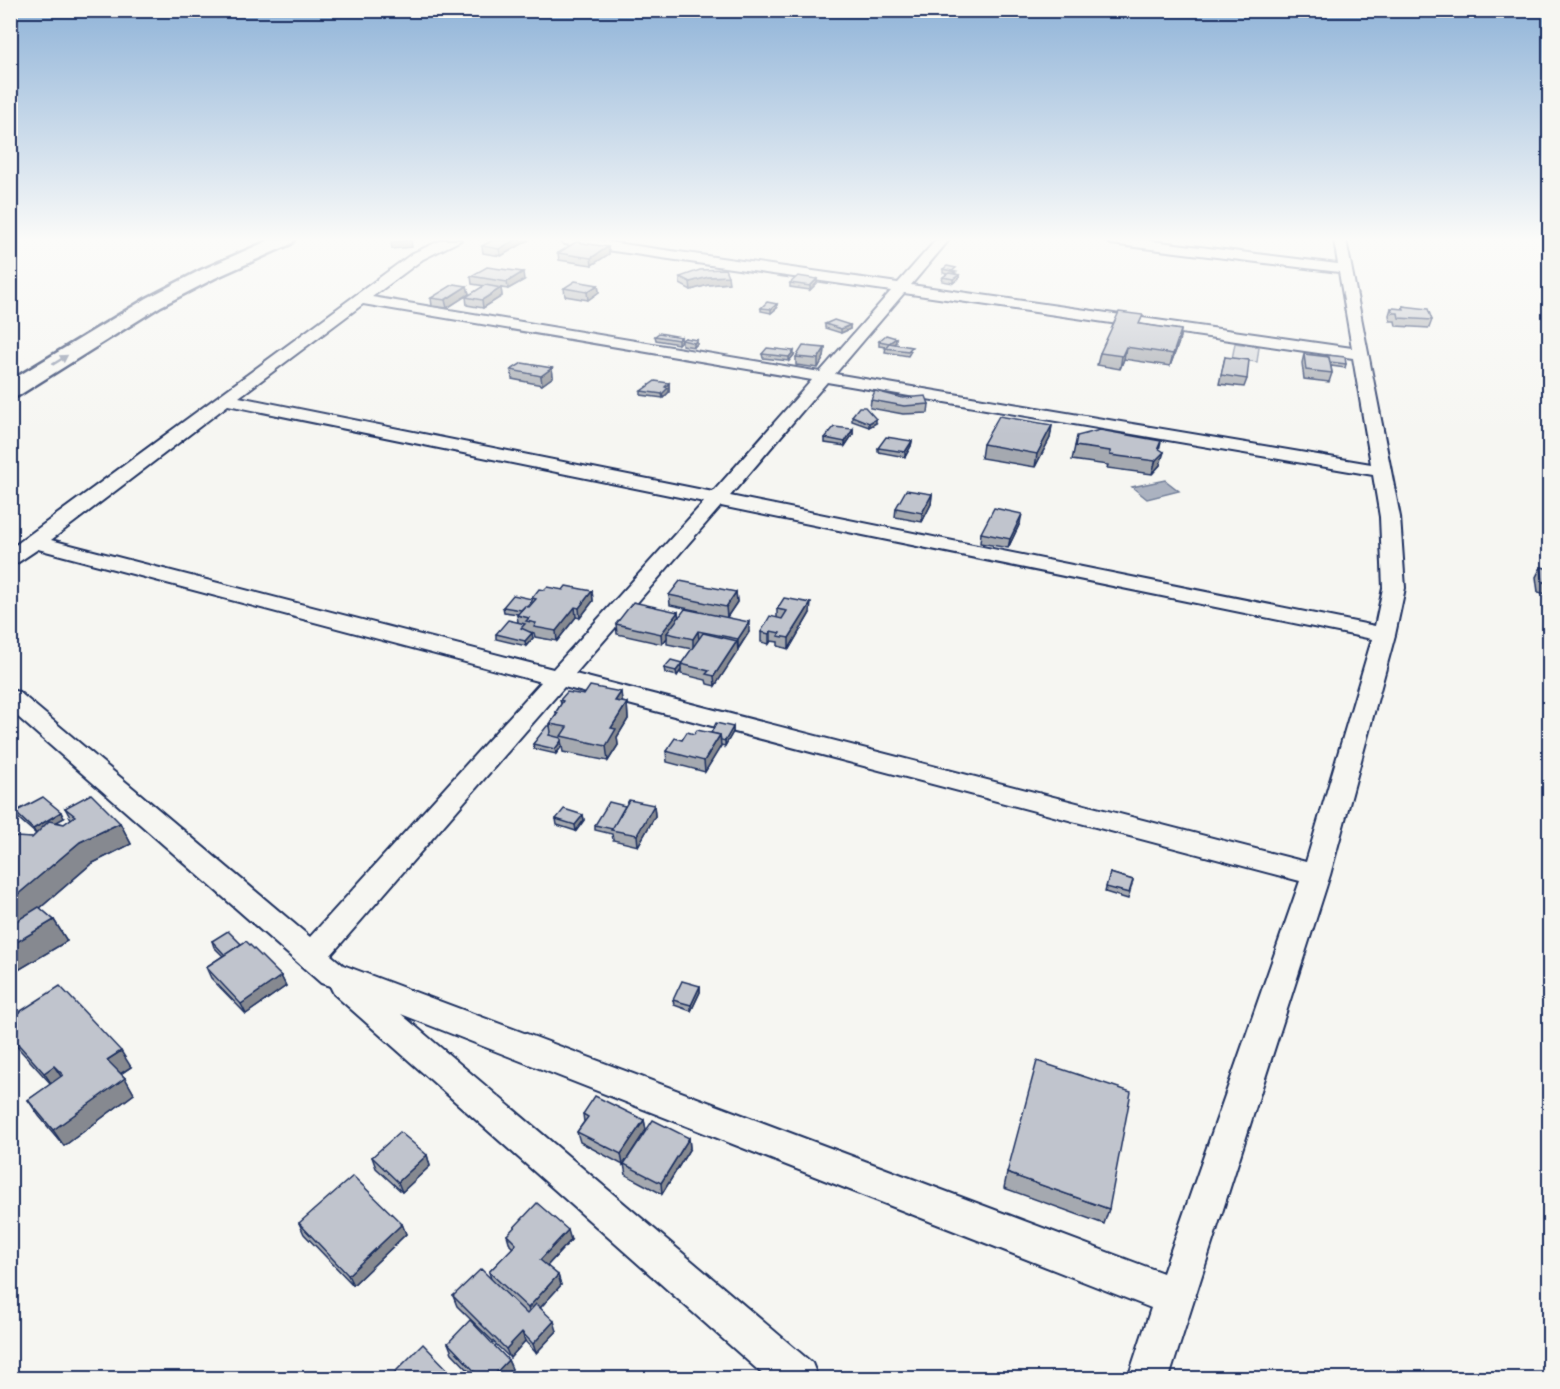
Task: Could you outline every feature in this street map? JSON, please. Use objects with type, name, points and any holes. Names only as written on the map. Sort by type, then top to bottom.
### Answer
[{"type":"highway","points":[[10,372],[127,305]]},
{"type":"highway","points":[[10,391],[149,305]]},
{"type":"street","points":[[10,559],[352,305]]},
{"type":"street","points":[[395,305],[1382,471]]},
{"type":"street","points":[[322,965],[558,678],[886,305]]},
{"type":"street","points":[[1018,305],[1361,354]]},
{"type":"street","points":[[1149,1378],[1316,875],[1384,635],[1394,588],[1390,517],[1352,305]]},
{"type":"street","points":[[225,399],[1384,635]]},
{"type":"street","points":[[35,542],[1316,875]]},
{"type":"street","points":[[10,697],[797,1378]]},
{"type":"street","points":[[322,965],[1174,1297]]},
{"type":"shaded area","points":[[1235,343],[1259,347],[1257,362],[1232,359]]},
{"type":"shaded area","points":[[1165,480],[1179,491],[1147,499],[1132,487]]},
{"type":"building","points":[[764,305],[776,305],[771,309],[761,308]]},
{"type":"building","points":[[1403,306],[1428,309],[1432,320],[1399,318],[1398,313],[1393,313],[1391,308],[1404,309]]},
{"type":"building","points":[[1119,312],[1143,315],[1139,324],[1181,330],[1173,354],[1126,347],[1122,356],[1100,353]]},
{"type":"building","points":[[834,320],[850,325],[841,329],[825,324]]},
{"type":"building","points":[[659,333],[681,337],[678,340],[655,336]]},
{"type":"building","points":[[886,335],[896,338],[889,343],[879,341]]},
{"type":"building","points":[[685,338],[697,340],[694,343],[682,340]]},
{"type":"building","points":[[889,343],[912,347],[908,351],[885,348]]},
{"type":"building","points":[[803,346],[825,348],[818,359],[796,357]]},
{"type":"building","points":[[767,348],[794,351],[789,357],[762,354]]},
{"type":"building","points":[[1304,354],[1329,357],[1332,373],[1306,370]]},
{"type":"building","points":[[1327,355],[1345,357],[1346,364],[1330,362]]},
{"type":"building","points":[[1225,357],[1249,360],[1247,379],[1221,375]]},
{"type":"building","points":[[522,363],[552,368],[541,376],[511,370]]},
{"type":"building","points":[[655,381],[669,383],[665,387],[668,388],[662,394],[641,391]]},
{"type":"building","points":[[875,391],[903,398],[926,396],[929,404],[904,406],[871,400]]},
{"type":"building","points":[[859,407],[865,407],[876,419],[869,423],[852,416]]},
{"type":"building","points":[[999,416],[1052,425],[1037,454],[983,444]]},
{"type":"building","points":[[834,427],[853,429],[845,442],[825,438]]},
{"type":"building","points":[[1100,430],[1161,441],[1158,448],[1164,452],[1155,461],[1110,455],[1110,451],[1075,446],[1077,436]]},
{"type":"building","points":[[886,437],[912,441],[905,452],[878,448]]},
{"type":"building","points":[[906,490],[932,494],[922,513],[896,508]]},
{"type":"building","points":[[994,508],[1022,514],[1010,539],[981,533]]},
{"type":"building","points":[[1541,567],[1550,569],[1550,584],[1543,582]]},
{"type":"building","points":[[680,581],[736,592],[726,607],[669,595]]},
{"type":"building","points":[[566,586],[592,591],[579,608],[575,607],[556,631],[534,627],[536,623],[526,621],[529,618],[517,615],[536,599],[532,598],[539,589],[544,590],[547,587],[563,590]]},
{"type":"building","points":[[513,595],[532,599],[532,601],[521,610],[503,607]]},
{"type":"building","points":[[784,598],[811,603],[789,638],[778,636],[780,633],[771,631],[769,634],[761,632],[770,616],[782,619],[787,611],[777,609]]},
{"type":"building","points":[[633,602],[678,612],[661,634],[616,624]]},
{"type":"building","points":[[685,609],[749,622],[738,639],[698,631],[693,639],[667,633]]},
{"type":"building","points":[[508,620],[525,624],[521,628],[532,633],[525,641],[496,634]]},
{"type":"building","points":[[703,633],[737,641],[714,676],[706,674],[709,671],[681,664]]},
{"type":"building","points":[[671,660],[682,663],[676,671],[664,668]]},
{"type":"building","points":[[590,686],[621,692],[615,701],[627,703],[611,728],[616,729],[606,746],[561,736],[567,727],[550,724],[563,701],[560,700],[567,692],[584,695]]},
{"type":"building","points":[[716,723],[733,727],[725,741],[721,740],[720,735],[711,733]]},
{"type":"building","points":[[547,726],[550,726],[549,735],[561,738],[555,749],[533,744]]},
{"type":"building","points":[[697,730],[720,735],[704,761],[666,751],[675,738],[682,740],[687,732],[694,734]]},
{"type":"building","points":[[91,794],[120,823],[80,842],[10,901],[10,842],[16,837],[32,838],[49,821],[64,824],[75,816],[65,808]]},
{"type":"building","points":[[43,797],[61,812],[33,829],[15,812]]},
{"type":"building","points":[[629,800],[654,805],[637,835],[611,830]]},
{"type":"building","points":[[609,802],[625,806],[612,829],[595,825]]},
{"type":"building","points":[[564,809],[583,815],[575,825],[556,819]]},
{"type":"building","points":[[1110,873],[1133,880],[1129,893],[1106,887]]},
{"type":"building","points":[[39,907],[54,920],[10,946],[10,925]]},
{"type":"building","points":[[228,931],[241,944],[225,955],[212,941]]},
{"type":"building","points":[[246,941],[281,976],[241,1004],[206,967]]},
{"type":"building","points":[[682,981],[700,986],[691,1005],[673,1000]]},
{"type":"building","points":[[60,986],[121,1051],[107,1060],[125,1078],[53,1130],[28,1100],[63,1075],[54,1066],[44,1073],[10,1035],[10,1018]]},
{"type":"building","points":[[1037,1061],[1131,1092],[1109,1209],[1007,1173]]},
{"type":"building","points":[[595,1096],[644,1120],[621,1154],[577,1132],[588,1117],[583,1114]]},
{"type":"building","points":[[653,1120],[689,1138],[661,1183],[624,1164]]},
{"type":"building","points":[[400,1132],[427,1155],[398,1182],[372,1157]]},
{"type":"building","points":[[353,1176],[402,1224],[348,1275],[299,1223]]},
{"type":"building","points":[[537,1203],[568,1230],[540,1260],[558,1275],[528,1308],[489,1272],[516,1244],[507,1235]]},
{"type":"building","points":[[481,1269],[527,1314],[536,1304],[554,1321],[533,1344],[522,1332],[506,1349],[453,1296]]},
{"type":"building","points":[[470,1320],[508,1360],[491,1378],[481,1378],[448,1343]]},
{"type":"building","points":[[423,1344],[456,1378],[389,1378]]}]
